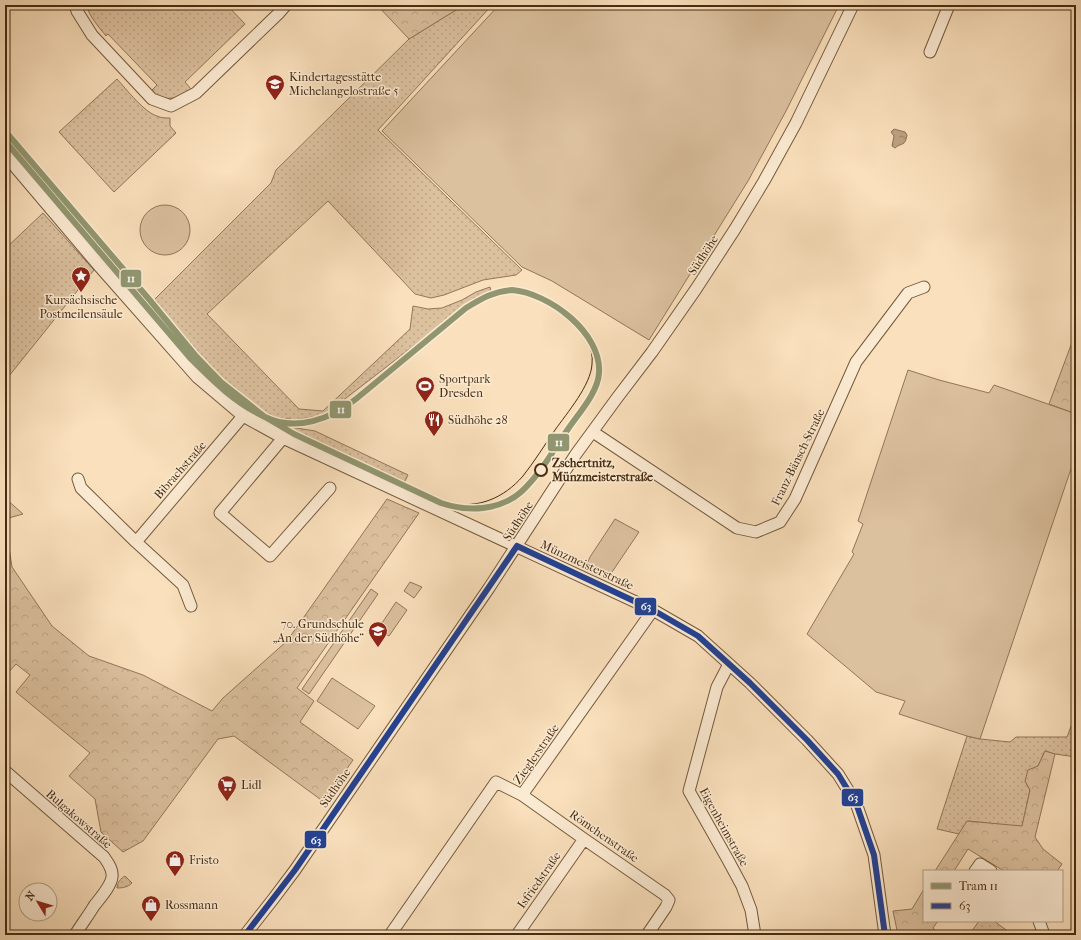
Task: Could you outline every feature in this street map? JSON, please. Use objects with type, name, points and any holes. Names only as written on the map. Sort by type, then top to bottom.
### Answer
[{"type":"street","points":[[75,5],[77,11],[92,35],[127,73],[152,99],[171,106],[196,93],[286,5]]},
{"type":"street","name":"Südhöhe","points":[[244,935],[274,898],[304,857],[489,588],[576,454],[652,352],[696,289],[764,181],[796,123],[853,5]]},
{"type":"street","points":[[930,52],[949,5]]},
{"type":"street","name":"Münzmeisterstraße","points":[[7,161],[197,377],[244,416],[283,438],[653,610],[698,636],[790,723],[838,774],[856,803],[874,855],[885,935]]},
{"type":"street","name":"Franz-Bänsch-Straße","points":[[593,432],[737,528],[756,532],[780,522],[795,498],[856,362],[908,293],[924,287]]},
{"type":"street","name":"Bibrachstraße","points":[[136,542],[244,416]]},
{"type":"street","points":[[283,438],[220,513],[270,556],[330,488]]},
{"type":"street","points":[[78,479],[81,488],[136,542],[183,585],[191,606]]},
{"type":"street","name":"Zieglerstraße","points":[[390,935],[496,782],[522,795],[653,610]]},
{"type":"street","name":"Eigenheimstraße","points":[[729,664],[717,687],[689,791],[742,886],[750,910],[755,935]]},
{"type":"street","name":"Bulgakowstraße","points":[[5,771],[104,857],[112,871],[111,881],[75,935]]},
{"type":"street","name":"Römchenstraße","points":[[522,795],[665,894],[669,900],[666,907],[647,935]]},
{"type":"street","name":"Isfriedstraße","points":[[517,935],[584,839]]},
{"type":"street","points":[[976,870],[980,864],[989,870]]},
{"type":"street","points":[[1040,922],[1045,935]]},
{"type":"green space","points":[[86,5],[227,5],[245,24],[185,82],[191,89],[176,97],[167,98],[157,95],[151,91],[157,85],[108,34],[106,36],[97,25]]},
{"type":"green space","points":[[377,5],[464,5],[409,39]]},
{"type":"green space","points":[[464,5],[492,5],[378,130],[522,270],[516,275],[483,280],[444,295],[431,298],[415,294],[328,201],[207,314],[299,409],[323,411],[410,329],[413,306],[428,309],[442,308],[490,287],[491,291],[468,304],[324,415],[294,420],[286,418],[284,426],[315,431],[408,475],[401,489],[288,436],[259,420],[231,400],[199,372],[5,146],[5,126],[154,300],[271,183],[276,170],[409,39]]},
{"type":"green space","points":[[499,5],[839,5],[786,111],[748,181],[649,340],[552,281],[522,267],[382,131]]},
{"type":"green space","points":[[117,79],[136,100],[152,114],[163,118],[170,118],[170,126],[176,133],[114,192],[59,132]]},
{"type":"green space","points":[[160,205],[170,205],[183,212],[190,225],[190,235],[183,248],[170,255],[160,255],[151,251],[144,244],[140,235],[140,225],[144,216],[151,209]]},
{"type":"green space","points":[[43,213],[94,270],[9,376],[5,373],[5,249]]},
{"type":"green space","points":[[1071,345],[1076,347],[1076,414],[1049,404]]},
{"type":"green space","points":[[908,370],[989,393],[994,385],[1076,414],[1076,454],[980,739],[899,714],[905,701],[876,692],[807,634],[854,554],[852,552],[863,524],[858,521]]},
{"type":"green space","points":[[5,498],[23,514],[5,519]]},
{"type":"green space","points":[[387,499],[419,513],[297,688],[314,701],[300,722],[353,760],[324,802],[234,736],[218,739],[143,841],[123,852],[101,832],[95,799],[69,776],[90,753],[16,692],[30,675],[16,664],[6,675],[5,522],[12,567],[52,626],[89,656],[143,675],[212,711],[223,698],[287,641]]},
{"type":"green space","points":[[615,519],[639,532],[610,575],[587,564]]},
{"type":"green space","points":[[410,582],[422,587],[414,598],[404,591]]},
{"type":"green space","points":[[371,589],[378,594],[309,694],[302,689]]},
{"type":"green space","points":[[396,602],[407,610],[389,636],[378,629]]},
{"type":"green space","points":[[332,678],[375,706],[358,729],[317,701]]},
{"type":"green space","points":[[1076,713],[1076,757],[1045,751],[1038,766],[1025,781],[1030,790],[1022,827],[968,821],[959,834],[937,829],[967,736],[1010,742],[1016,737],[1067,737]]},
{"type":"green space","points":[[1045,751],[1055,754],[1035,837],[1043,849],[1062,864],[1058,870],[1002,870],[968,849],[955,870],[936,870],[967,821],[1022,826],[1030,790],[1025,781],[1028,770],[1038,766]]},
{"type":"green space","points":[[125,876],[132,883],[125,887],[117,888],[122,878]]},
{"type":"green space","points":[[923,891],[923,922],[937,922],[933,928],[940,935],[898,935],[893,911],[912,909]]},
{"type":"green space","points":[[978,922],[995,922],[1013,935],[969,935]]},
{"type":"water","points":[[894,129],[905,132],[907,135],[904,143],[895,148],[892,146],[894,136],[891,132]]},
{"type":"tram line","name":"11","points":[[5,131],[195,355],[221,382],[265,417]]},
{"type":"tram line","name":"11","points":[[5,141],[191,359],[234,399],[265,417]]},
{"type":"tram line","name":"11","points":[[512,290],[542,299],[557,307],[583,330],[592,344],[598,358],[599,373],[592,395],[546,462],[521,492],[503,503],[483,508],[462,508],[441,503],[294,434],[265,417],[277,421],[301,423],[313,421],[336,412],[356,399],[466,308],[493,294],[512,290]]},
{"type":"tram line","points":[[431,498],[444,502],[460,504],[480,503],[499,496],[516,484],[523,476],[578,398],[591,372],[592,358],[590,347],[576,322]]},
{"type":"transit line","name":"63","points":[[517,546],[653,610],[698,636],[750,683],[807,740],[838,774],[856,803],[874,855],[885,935]]},
{"type":"transit line","name":"63","points":[[245,935],[295,870],[517,546]]},
{"type":"place","name":"Kindertagesstätte Michelangelostraße 5","points":[[275,101]]},
{"type":"place","name":"Kursächsische Postmeilensäule","points":[[81,293]]},
{"type":"place","name":"Sportpark Dresden","points":[[425,403]]},
{"type":"place","name":"Südhöhe 28","points":[[434,437]]},
{"type":"place","name":"Zschertnitz, Münzmeisterstraße","points":[[541,470]]},
{"type":"place","name":"70. Grundschule „An der Südhöhe“","points":[[378,648]]},
{"type":"place","name":"Lidl","points":[[227,802]]},
{"type":"place","name":"Fristo","points":[[175,877]]},
{"type":"place","name":"Rossmann","points":[[151,922]]}]
